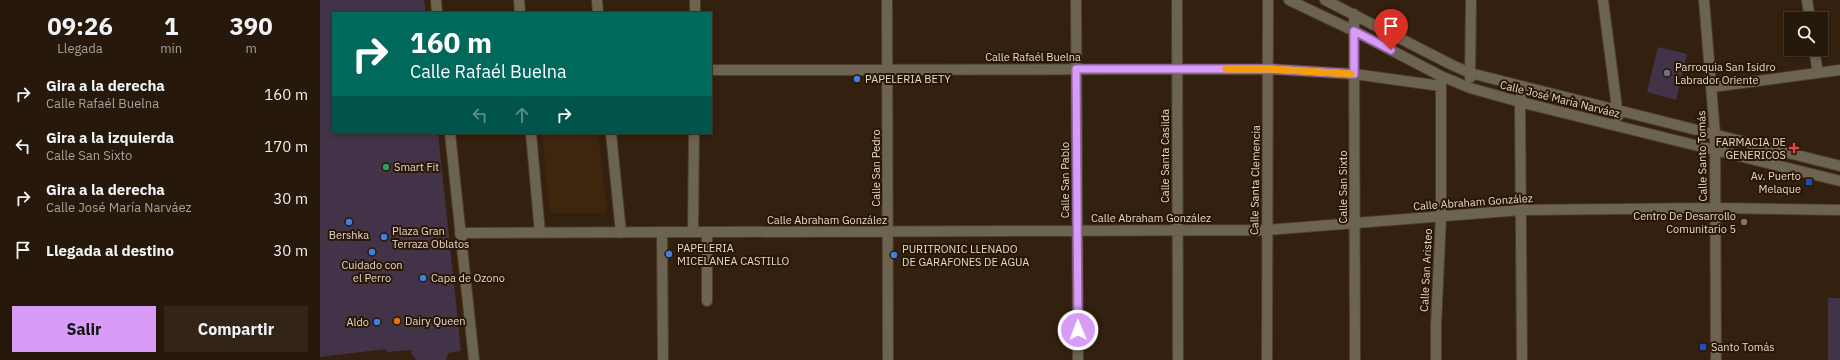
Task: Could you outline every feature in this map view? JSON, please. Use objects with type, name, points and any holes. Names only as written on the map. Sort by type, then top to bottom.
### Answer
[{"type":"street","points":[[436,0],[437,12]]},
{"type":"street","points":[[519,0],[520,12]]},
{"type":"street","points":[[597,0],[598,12]]},
{"type":"street","points":[[695,0],[695,12]]},
{"type":"street","name":"Calle San Pedro","points":[[887,0],[888,360]]},
{"type":"street","name":"Calle San Pablo","points":[[1076,0],[1078,360]]},
{"type":"street","name":"Calle Santa Casilda","points":[[1177,0],[1178,360]]},
{"type":"street","name":"Calle Santa Clemencia","points":[[1267,360],[1266,230],[1269,69],[1268,0]]},
{"type":"street","name":"Calle José María Narváez","points":[[1289,0],[1354,31],[1441,76],[1470,88],[1520,102],[1840,181]]},
{"type":"street","name":"Calle José María Narváez","points":[[1325,0],[1470,73],[1840,166]]},
{"type":"street","points":[[1470,88],[1471,0]]},
{"type":"street","points":[[1604,0],[1619,126]]},
{"type":"street","name":"Calle Santo Tomás","points":[[1704,0],[1716,151],[1716,360]]},
{"type":"street","points":[[1807,0],[1809,12]]},
{"type":"street","name":"Calle San Sixto","points":[[1354,14],[1355,360]]},
{"type":"street","points":[[1815,56],[1818,73]]},
{"type":"street","points":[[1441,76],[1452,65]]},
{"type":"street","name":"Calle Rafaél Buelna","points":[[712,70],[1269,69],[1354,74],[1441,86]]},
{"type":"street","points":[[1712,87],[1840,70]]},
{"type":"street","name":"Calle San Aristeo","points":[[1436,360],[1436,325],[1441,216],[1441,76]]},
{"type":"street","points":[[1522,86],[1520,102],[1522,360]]},
{"type":"street","points":[[450,134],[474,360]]},
{"type":"street","points":[[531,134],[540,233]]},
{"type":"street","points":[[611,134],[621,233]]},
{"type":"street","points":[[693,232],[694,134]]},
{"type":"street","name":"Calle Abraham González","points":[[460,234],[1266,230],[1521,210],[1715,208],[1840,210]]},
{"type":"street","points":[[662,232],[663,360]]},
{"type":"street","points":[[706,232],[707,301]]},
{"type":"shaded area","points":[[542,134],[598,134],[607,213],[550,213]]},
{"type":"building","name":"Plaza Gran Terraza Oblatos","points":[[320,0],[424,0],[426,12],[332,12],[332,134],[438,134],[461,351],[449,353],[446,360],[417,360],[412,355],[411,350],[387,352],[386,349],[320,357]]},
{"type":"building","name":"Parroquia San Isidro Labrador Oriente","points":[[1658,47],[1687,54],[1676,100],[1647,92]]},
{"type":"building","points":[[1828,298],[1840,298],[1840,360],[1828,360]]},
{"type":"slow traffic","points":[[1226,69],[1269,69],[1351,74]]},
{"type":"place","name":"Parroquia San Isidro Labrador Oriente","points":[[1667,73]]},
{"type":"place","name":"PAPELERIA BETY","points":[[857,79]]},
{"type":"place","name":"FARMACIA DE GENERICOS","points":[[1794,148]]},
{"type":"place","name":"Smart Fit","points":[[386,167]]},
{"type":"place","name":"Av. Puerto Melaque","points":[[1809,182]]},
{"type":"place","name":"Bershka","points":[[349,222]]},
{"type":"place","name":"Centro De Desarrollo Comunitario 5","points":[[1744,222]]},
{"type":"place","name":"Plaza Gran Terraza Oblatos","points":[[384,237]]},
{"type":"place","name":"Cuidado con el Perro","points":[[372,252]]},
{"type":"place","name":"PAPELERIA MICELANEA CASTILLO","points":[[669,254]]},
{"type":"place","name":"PURITRONIC LLENADO DE GARAFONES DE AGUA","points":[[894,255]]},
{"type":"place","name":"Capa de Ozono","points":[[423,278]]},
{"type":"place","name":"Dairy Queen","points":[[397,321]]},
{"type":"place","name":"Aldo","points":[[377,322]]},
{"type":"place","name":"Santo Tomás","points":[[1703,347]]},
{"type":"route","points":[[1078,330],[1076,69],[1269,69],[1354,74],[1354,31],[1391,50]]}]
